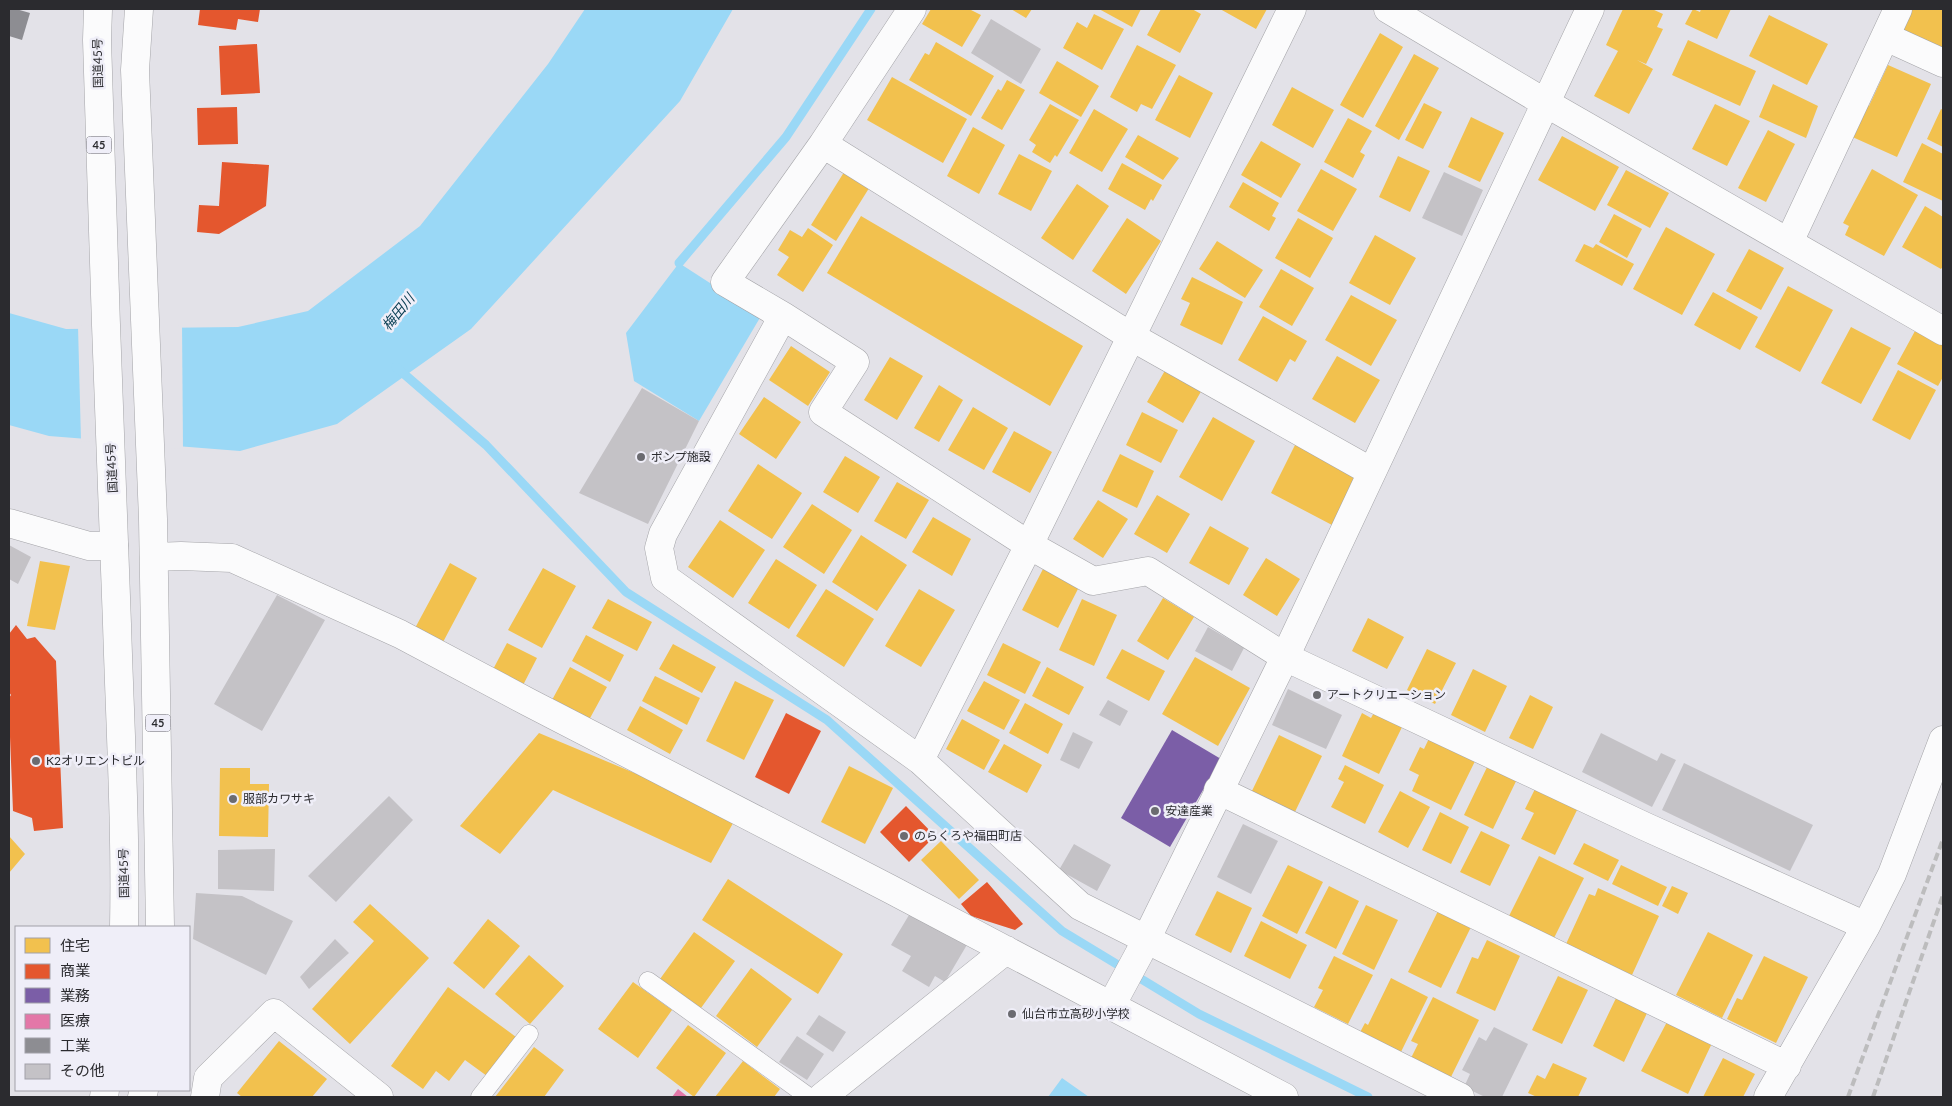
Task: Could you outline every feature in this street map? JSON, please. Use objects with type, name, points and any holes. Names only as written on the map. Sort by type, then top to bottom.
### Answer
[{"type":"main road","name":"国道45号","points":[[98,9],[97,40],[103,281],[114,533],[123,815],[124,926]]},
{"type":"main road","name":"45","points":[[139,9],[136,70],[153,519],[160,926]]},
{"type":"main road","points":[[912,9],[823,144],[725,282],[855,362],[823,412],[1029,545],[1093,581],[1148,571],[1285,657],[1644,826],[1866,926]]},
{"type":"main road","points":[[920,760],[1029,545],[1292,9]]},
{"type":"main road","points":[[1388,9],[1544,102],[1943,331]]},
{"type":"main road","points":[[1116,998],[1285,657],[1544,102],[1590,9]]},
{"type":"main road","points":[[1788,242],[1898,9]]},
{"type":"main road","points":[[1886,37],[1943,64]]},
{"type":"main road","points":[[823,144],[1132,337],[1372,472]]},
{"type":"main road","points":[[783,316],[663,534],[659,548],[665,578],[920,760],[1080,906],[1142,946],[1460,1097]]},
{"type":"main road","points":[[9,523],[89,546],[114,533]]},
{"type":"main road","points":[[154,557],[232,558],[400,634],[1006,950],[1116,998],[1284,1097]]},
{"type":"main road","points":[[1768,1097],[1866,926],[1892,874],[1943,740]]},
{"type":"main road","points":[[1218,790],[1787,1066]]},
{"type":"main road","points":[[822,1097],[1006,950]]},
{"type":"main road","points":[[205,1097],[208,1078],[274,1013],[379,1097]]},
{"type":"lane","points":[[648,981],[810,1097]]},
{"type":"lane","points":[[480,1097],[529,1034]]},
{"type":"water","name":"梅田川","points":[[585,9],[733,9],[680,101],[471,329],[337,424],[240,451],[49,436],[9,425],[9,313],[66,329],[238,327],[308,311],[420,226],[548,64]]},
{"type":"water","points":[[679,263],[761,316],[699,421],[634,381],[626,333]]},
{"type":"water","points":[[1062,1078],[1089,1097],[1048,1097]]},
{"type":"pier","points":[[182,325],[183,449],[81,441],[78,326]]},
{"type":"building: 住宅","points":[[931,9],[969,9],[981,15],[962,47],[922,24]]},
{"type":"building: 住宅","points":[[1011,9],[1032,9],[1026,18]]},
{"type":"building: 住宅","points":[[1099,9],[1141,9],[1132,27]]},
{"type":"building: 住宅","points":[[1161,9],[1192,9],[1201,14],[1180,53],[1147,35]]},
{"type":"building: 住宅","points":[[1220,9],[1267,9],[1256,29]]},
{"type":"building: 住宅","points":[[1623,9],[1652,9],[1663,14],[1657,27],[1663,29],[1646,64],[1637,60],[1653,69],[1629,114],[1594,96],[1618,51],[1606,45]]},
{"type":"building: 住宅","points":[[1693,9],[1700,12],[1701,9],[1731,9],[1717,39],[1685,24]]},
{"type":"building: 住宅","points":[[1902,9],[1943,9],[1943,60],[1890,38]]},
{"type":"building: 住宅","points":[[1094,14],[1124,29],[1102,70],[1063,48],[1077,22],[1087,28]]},
{"type":"building: 住宅","points":[[1769,15],[1828,44],[1807,85],[1749,56]]},
{"type":"building: 住宅","points":[[1380,33],[1403,47],[1363,118],[1340,105]]},
{"type":"building: 住宅","points":[[1688,40],[1756,71],[1740,106],[1672,75]]},
{"type":"building: 住宅","points":[[936,42],[994,76],[971,116],[909,80],[925,53],[929,55]]},
{"type":"building: 住宅","points":[[1137,45],[1176,65],[1152,109],[1141,104],[1137,112],[1110,97]]},
{"type":"building: 住宅","points":[[1414,54],[1439,68],[1399,140],[1375,126]]},
{"type":"building: 住宅","points":[[1057,61],[1099,86],[1081,117],[1039,93]]},
{"type":"building: 住宅","points":[[1888,65],[1931,84],[1897,157],[1848,135],[1862,103],[1869,106]]},
{"type":"building: 住宅","points":[[1179,75],[1213,93],[1190,138],[1155,120]]},
{"type":"building: 住宅","points":[[892,77],[967,119],[943,163],[867,120]]},
{"type":"building: 住宅","points":[[1007,80],[1025,90],[1002,130],[981,118],[998,89],[1001,91]]},
{"type":"building: 住宅","points":[[1773,84],[1818,106],[1806,138],[1759,117]]},
{"type":"building: 住宅","points":[[1292,87],[1334,110],[1313,148],[1272,125]]},
{"type":"building: 住宅","points":[[1424,103],[1442,112],[1423,149],[1405,140]]},
{"type":"building: 住宅","points":[[1050,104],[1079,120],[1057,157],[1055,155],[1050,163],[1032,152],[1036,145],[1029,140]]},
{"type":"building: 住宅","points":[[1715,104],[1750,121],[1727,166],[1692,149]]},
{"type":"building: 住宅","points":[[1094,109],[1128,129],[1102,172],[1069,153]]},
{"type":"building: 住宅","points":[[1941,109],[1943,110],[1943,147],[1927,139]]},
{"type":"building: 住宅","points":[[1471,117],[1504,133],[1480,182],[1448,167]]},
{"type":"building: 住宅","points":[[1348,118],[1372,131],[1360,152],[1365,155],[1353,178],[1324,162]]},
{"type":"building: 住宅","points":[[973,127],[1005,145],[979,194],[947,176]]},
{"type":"building: 住宅","points":[[1768,130],[1795,144],[1766,202],[1738,188]]},
{"type":"building: 住宅","points":[[1138,135],[1179,158],[1163,180],[1125,157]]},
{"type":"building: 住宅","points":[[1562,136],[1619,167],[1595,211],[1538,180]]},
{"type":"building: 住宅","points":[[1261,141],[1301,164],[1281,198],[1241,175]]},
{"type":"building: 住宅","points":[[1922,143],[1943,154],[1943,201],[1903,182]]},
{"type":"building: 住宅","points":[[1019,154],[1052,171],[1031,211],[998,194]]},
{"type":"building: 住宅","points":[[1398,156],[1430,171],[1410,212],[1379,197]]},
{"type":"building: 住宅","points":[[1122,163],[1162,185],[1153,201],[1151,199],[1145,210],[1108,189]]},
{"type":"building: 住宅","points":[[846,169],[871,185],[836,241],[811,225]]},
{"type":"building: 住宅","points":[[1321,169],[1357,189],[1333,231],[1297,211]]},
{"type":"building: 住宅","points":[[1872,169],[1918,195],[1884,256],[1845,235],[1849,226],[1843,223]]},
{"type":"building: 住宅","points":[[1626,170],[1669,193],[1650,228],[1607,205]]},
{"type":"building: 住宅","points":[[1243,182],[1279,203],[1272,216],[1276,218],[1269,231],[1229,207]]},
{"type":"building: 住宅","points":[[1077,184],[1109,206],[1073,260],[1041,238]]},
{"type":"building: 住宅","points":[[1925,206],[1943,217],[1943,266],[1941,269],[1902,247]]},
{"type":"building: 住宅","points":[[1614,214],[1642,229],[1627,258],[1599,242]]},
{"type":"building: 住宅","points":[[861,216],[1083,346],[1050,406],[827,273]]},
{"type":"building: 住宅","points":[[1127,218],[1161,241],[1126,294],[1092,271]]},
{"type":"building: 住宅","points":[[1298,218],[1333,238],[1310,278],[1275,258]]},
{"type":"building: 住宅","points":[[1666,227],[1715,254],[1682,315],[1633,289]]},
{"type":"building: 住宅","points":[[808,228],[833,245],[803,292],[777,275],[789,257],[778,250],[790,230],[802,237]]},
{"type":"building: 住宅","points":[[1375,235],[1416,258],[1390,305],[1349,283]]},
{"type":"building: 住宅","points":[[1217,241],[1263,270],[1245,298],[1199,269]]},
{"type":"building: 住宅","points":[[1584,244],[1593,248],[1596,244],[1634,264],[1622,286],[1575,261]]},
{"type":"building: 住宅","points":[[1749,249],[1784,268],[1761,310],[1726,291]]},
{"type":"building: 住宅","points":[[1281,269],[1314,288],[1292,326],[1259,307]]},
{"type":"building: 住宅","points":[[1192,277],[1243,302],[1222,345],[1180,325],[1190,303],[1181,299]]},
{"type":"building: 住宅","points":[[1788,286],[1833,310],[1800,372],[1755,347]]},
{"type":"building: 住宅","points":[[1713,292],[1758,317],[1740,350],[1694,325]]},
{"type":"building: 住宅","points":[[1351,295],[1397,320],[1371,366],[1325,340]]},
{"type":"building: 住宅","points":[[1263,316],[1307,341],[1295,362],[1290,359],[1277,382],[1238,360]]},
{"type":"building: 住宅","points":[[1851,327],[1891,348],[1861,404],[1821,383]]},
{"type":"building: 住宅","points":[[1915,331],[1943,345],[1943,377],[1938,386],[1897,364]]},
{"type":"building: 住宅","points":[[791,346],[830,372],[808,406],[769,380]]},
{"type":"building: 住宅","points":[[1337,356],[1380,380],[1355,423],[1312,399]]},
{"type":"building: 住宅","points":[[890,357],[923,376],[897,420],[864,400]]},
{"type":"building: 住宅","points":[[1167,367],[1203,388],[1183,423],[1147,402]]},
{"type":"building: 住宅","points":[[1898,370],[1936,390],[1910,440],[1872,420]]},
{"type":"building: 住宅","points":[[939,385],[963,400],[939,442],[914,428]]},
{"type":"building: 住宅","points":[[764,397],[801,422],[776,459],[739,434]]},
{"type":"building: 住宅","points":[[973,407],[1008,428],[984,470],[948,450]]},
{"type":"building: 住宅","points":[[1142,412],[1178,430],[1161,463],[1126,445]]},
{"type":"building: 住宅","points":[[1213,417],[1255,441],[1222,501],[1179,477]]},
{"type":"building: 住宅","points":[[1014,431],[1052,452],[1030,493],[992,472]]},
{"type":"building: 住宅","points":[[1296,443],[1358,474],[1332,525],[1271,493]]},
{"type":"building: 住宅","points":[[1120,454],[1154,471],[1137,508],[1102,491]]},
{"type":"building: 住宅","points":[[845,456],[880,477],[858,513],[823,492]]},
{"type":"building: 住宅","points":[[758,464],[802,493],[772,539],[728,511]]},
{"type":"building: 住宅","points":[[897,482],[929,500],[906,539],[874,521]]},
{"type":"building: 住宅","points":[[1157,495],[1190,514],[1167,553],[1134,534]]},
{"type":"building: 住宅","points":[[1098,500],[1128,519],[1103,558],[1073,539]]},
{"type":"building: 住宅","points":[[812,504],[852,530],[824,574],[783,547]]},
{"type":"building: 住宅","points":[[933,517],[971,539],[952,576],[912,552]]},
{"type":"building: 住宅","points":[[720,520],[765,550],[733,598],[688,567]]},
{"type":"building: 住宅","points":[[1210,526],[1249,548],[1229,585],[1189,563]]},
{"type":"building: 住宅","points":[[861,535],[907,565],[877,611],[832,582]]},
{"type":"building: 住宅","points":[[1266,558],[1300,579],[1277,616],[1243,595]]},
{"type":"building: 住宅","points":[[776,559],[817,585],[789,629],[748,603]]},
{"type":"building: 住宅","points":[[40,561],[70,566],[55,630],[27,626]]},
{"type":"building: 住宅","points":[[450,563],[477,578],[442,644],[414,630]]},
{"type":"building: 住宅","points":[[543,568],[576,586],[542,648],[508,630]]},
{"type":"building: 住宅","points":[[1043,569],[1079,587],[1058,628],[1022,610]]},
{"type":"building: 住宅","points":[[826,589],[874,619],[844,667],[796,636]]},
{"type":"building: 住宅","points":[[919,589],[955,610],[921,667],[885,646]]},
{"type":"building: 住宅","points":[[1163,598],[1194,617],[1168,660],[1137,641]]},
{"type":"building: 住宅","points":[[608,599],[652,622],[637,651],[592,628]]},
{"type":"building: 住宅","points":[[1082,599],[1117,615],[1094,666],[1059,650]]},
{"type":"building: 住宅","points":[[1368,618],[1404,637],[1387,669],[1352,651]]},
{"type":"building: 住宅","points":[[586,635],[624,655],[610,682],[572,661]]},
{"type":"building: 住宅","points":[[507,643],[537,658],[520,691],[490,675]]},
{"type":"building: 住宅","points":[[1003,643],[1041,662],[1025,694],[987,675]]},
{"type":"building: 住宅","points":[[673,644],[716,667],[702,693],[659,669]]},
{"type":"building: 住宅","points":[[1122,649],[1165,671],[1149,701],[1106,678]]},
{"type":"building: 住宅","points":[[1427,649],[1456,663],[1435,704],[1407,690]]},
{"type":"building: 住宅","points":[[1195,657],[1250,688],[1218,746],[1162,714]]},
{"type":"building: 住宅","points":[[570,667],[607,687],[589,720],[552,700]]},
{"type":"building: 住宅","points":[[1047,667],[1084,687],[1069,715],[1032,696]]},
{"type":"building: 住宅","points":[[1473,669],[1507,686],[1485,732],[1451,715]]},
{"type":"building: 住宅","points":[[655,676],[700,698],[687,725],[642,701]]},
{"type":"building: 住宅","points":[[735,681],[774,700],[744,760],[706,741]]},
{"type":"building: 住宅","points":[[984,681],[1020,700],[1004,730],[967,711]]},
{"type":"building: 住宅","points":[[1530,695],[1553,707],[1533,749],[1509,738]]},
{"type":"building: 住宅","points":[[1025,703],[1063,724],[1048,754],[1009,733]]},
{"type":"building: 住宅","points":[[640,706],[683,730],[670,754],[627,730]]},
{"type":"building: 住宅","points":[[1377,707],[1405,721],[1379,774],[1342,756],[1362,713],[1371,718]]},
{"type":"building: 住宅","points":[[962,719],[1000,740],[984,770],[946,749]]},
{"type":"building: 住宅","points":[[1433,730],[1479,753],[1451,810],[1412,791],[1419,775],[1409,770],[1420,747],[1424,749]]},
{"type":"building: 住宅","points":[[539,733],[737,816],[711,863],[553,790],[500,854],[460,826]]},
{"type":"building: 住宅","points":[[1279,735],[1322,756],[1293,816],[1250,795]]},
{"type":"building: 住宅","points":[[1004,744],[1042,765],[1027,793],[988,772]]},
{"type":"building: 住宅","points":[[1490,761],[1519,775],[1493,829],[1464,815]]},
{"type":"building: 住宅","points":[[1345,765],[1384,785],[1365,824],[1331,807],[1344,782],[1338,779]]},
{"type":"building: 住宅","points":[[849,766],[893,788],[865,844],[821,822]]},
{"type":"building: 住宅","points":[[220,768],[250,768],[250,784],[269,784],[268,837],[219,836]]},
{"type":"building: 住宅","points":[[1536,787],[1578,808],[1555,855],[1521,839],[1534,813],[1525,809]]},
{"type":"building: 住宅","points":[[1400,791],[1430,807],[1408,848],[1378,832]]},
{"type":"building: 住宅","points":[[1440,812],[1469,827],[1451,864],[1422,850]]},
{"type":"building: 住宅","points":[[1481,831],[1510,845],[1490,886],[1460,872]]},
{"type":"building: 住宅","points":[[9,836],[25,854],[9,873]]},
{"type":"building: 住宅","points":[[941,841],[979,880],[959,899],[921,860]]},
{"type":"building: 住宅","points":[[1584,843],[1619,860],[1608,881],[1573,864]]},
{"type":"building: 住宅","points":[[1539,856],[1584,878],[1554,938],[1509,916]]},
{"type":"building: 住宅","points":[[1288,865],[1323,882],[1297,934],[1262,916]]},
{"type":"building: 住宅","points":[[1621,865],[1667,887],[1658,906],[1612,884]]},
{"type":"building: 住宅","points":[[728,879],[843,954],[818,994],[702,920]]},
{"type":"building: 住宅","points":[[1329,886],[1359,901],[1336,949],[1305,933]]},
{"type":"building: 住宅","points":[[1672,886],[1688,893],[1678,914],[1662,906]]},
{"type":"building: 住宅","points":[[1598,888],[1659,916],[1632,975],[1566,944],[1589,894],[1595,896]]},
{"type":"building: 住宅","points":[[1217,891],[1252,908],[1231,953],[1195,935]]},
{"type":"building: 住宅","points":[[370,904],[429,958],[350,1044],[312,1009],[374,941],[353,922]]},
{"type":"building: 住宅","points":[[1366,905],[1398,920],[1374,970],[1342,954]]},
{"type":"building: 住宅","points":[[1438,911],[1471,927],[1441,988],[1408,972]]},
{"type":"building: 住宅","points":[[488,919],[520,946],[484,989],[453,963]]},
{"type":"building: 住宅","points":[[1261,921],[1307,945],[1290,979],[1244,956]]},
{"type":"building: 住宅","points":[[694,932],[735,961],[701,1008],[660,979]]},
{"type":"building: 住宅","points":[[1708,932],[1753,955],[1722,1018],[1676,995]]},
{"type":"building: 住宅","points":[[1487,940],[1520,956],[1495,1011],[1456,993],[1472,957],[1478,959]]},
{"type":"building: 住宅","points":[[529,955],[564,986],[530,1024],[495,994]]},
{"type":"building: 住宅","points":[[1334,956],[1373,975],[1348,1024],[1314,1007],[1323,990],[1318,988]]},
{"type":"building: 住宅","points":[[1764,956],[1808,977],[1776,1043],[1727,1019],[1737,998],[1742,1000]]},
{"type":"building: 住宅","points":[[751,968],[792,999],[757,1047],[716,1016]]},
{"type":"building: 住宅","points":[[1558,976],[1588,990],[1562,1044],[1532,1030]]},
{"type":"building: 住宅","points":[[1391,978],[1428,997],[1398,1058],[1357,1038],[1365,1023],[1368,1025]]},
{"type":"building: 住宅","points":[[633,982],[672,1010],[638,1058],[598,1029]]},
{"type":"building: 住宅","points":[[448,987],[516,1037],[487,1076],[465,1060],[449,1081],[436,1071],[423,1089],[391,1066]]},
{"type":"building: 住宅","points":[[1617,996],[1648,1011],[1624,1062],[1593,1046]]},
{"type":"building: 住宅","points":[[1433,997],[1479,1020],[1448,1083],[1408,1064],[1418,1044],[1411,1041]]},
{"type":"building: 住宅","points":[[1668,1020],[1713,1041],[1688,1094],[1641,1071]]},
{"type":"building: 住宅","points":[[688,1025],[726,1053],[694,1097],[656,1068]]},
{"type":"building: 住宅","points":[[279,1041],[327,1079],[312,1097],[242,1097],[237,1093]]},
{"type":"building: 住宅","points":[[534,1047],[564,1070],[544,1097],[495,1097]]},
{"type":"building: 住宅","points":[[1723,1058],[1755,1074],[1743,1097],[1703,1097]]},
{"type":"building: 住宅","points":[[743,1061],[780,1089],[774,1097],[715,1097]]},
{"type":"building: 住宅","points":[[1553,1063],[1587,1078],[1578,1097],[1537,1097],[1528,1093],[1537,1075],[1545,1079]]},
{"type":"building: 商業","points":[[200,9],[260,9],[258,22],[238,19],[236,30],[198,25]]},
{"type":"building: 商業","points":[[257,44],[260,93],[221,95],[219,46]]},
{"type":"building: 商業","points":[[237,107],[238,144],[198,145],[197,108]]},
{"type":"building: 商業","points":[[222,162],[269,165],[266,206],[219,234],[197,232],[199,205],[219,206]]},
{"type":"building: 商業","name":"K2オリエントビル","points":[[16,625],[27,639],[35,637],[56,661],[63,828],[34,831],[32,818],[13,811],[9,712],[9,698],[11,695],[9,692],[9,634]]},
{"type":"building: 商業","points":[[786,713],[821,731],[789,794],[755,777]]},
{"type":"building: 商業","points":[[906,806],[935,836],[909,862],[880,832]]},
{"type":"building: 商業","points":[[987,882],[1023,924],[1015,930],[971,916],[961,904]]},
{"type":"building: 業務","points":[[1172,730],[1221,759],[1170,847],[1121,818]]},
{"type":"building: 医療","points":[[678,1089],[688,1097],[672,1097]]},
{"type":"building: 工業","points":[[9,9],[30,13],[22,40],[9,36]]},
{"type":"building: その他","points":[[991,19],[1041,49],[1021,84],[971,53]]},
{"type":"building: その他","points":[[1444,172],[1483,190],[1462,236],[1422,218]]},
{"type":"building: その他","name":"ポンプ施設","points":[[642,388],[699,421],[648,524],[579,493]]},
{"type":"building: その他","points":[[9,545],[31,557],[18,584],[9,579]]},
{"type":"building: その他","points":[[277,595],[325,620],[262,731],[214,704]]},
{"type":"building: その他","points":[[1208,627],[1244,648],[1232,671],[1195,651]]},
{"type":"building: その他","points":[[1288,689],[1342,715],[1326,749],[1272,725]]},
{"type":"building: その他","points":[[1108,700],[1128,711],[1120,726],[1099,715]]},
{"type":"building: その他","points":[[1073,732],[1093,742],[1079,769],[1060,760]]},
{"type":"building: その他","points":[[1601,733],[1657,761],[1661,753],[1676,760],[1652,807],[1582,772]]},
{"type":"building: その他","points":[[1684,763],[1813,825],[1790,871],[1662,810]]},
{"type":"building: その他","points":[[389,796],[413,820],[336,902],[308,876]]},
{"type":"building: その他","points":[[1243,824],[1278,841],[1251,894],[1217,877]]},
{"type":"building: その他","points":[[1074,844],[1111,865],[1097,891],[1059,870]]},
{"type":"building: その他","points":[[275,849],[274,891],[218,889],[218,850]]},
{"type":"building: その他","points":[[196,893],[242,896],[293,921],[266,975],[193,939]]},
{"type":"building: その他","points":[[912,910],[968,943],[945,982],[935,976],[929,987],[902,971],[911,956],[891,945]]},
{"type":"building: その他","points":[[335,939],[349,953],[309,989],[300,977]]},
{"type":"building: その他","points":[[819,1015],[846,1032],[833,1052],[806,1034]]},
{"type":"building: その他","points":[[1494,1027],[1528,1044],[1502,1097],[1485,1097],[1464,1087],[1470,1074],[1462,1070],[1479,1037],[1486,1041]]},
{"type":"building: その他","points":[[797,1036],[824,1054],[807,1080],[779,1062]]},
{"type":"waterway","points":[[679,263],[786,137],[871,9]]},
{"type":"waterway","points":[[396,367],[486,445],[626,592],[827,720],[1062,931],[1199,1014],[1368,1097]]},
{"type":"railway","points":[[1848,1097],[1943,839]]},
{"type":"railway","points":[[1873,1097],[1943,895]]},
{"type":"place","name":"ポンプ施設","points":[[641,457]]},
{"type":"place","name":"アートクリエーション","points":[[1317,695]]},
{"type":"place","name":"K2オリエントビル","points":[[36,761]]},
{"type":"place","name":"服部カワサキ","points":[[233,799]]},
{"type":"place","name":"安達産業","points":[[1155,811]]},
{"type":"place","name":"のらくろや福田町店","points":[[904,836]]},
{"type":"place","name":"仙台市立高砂小学校","points":[[1012,1014]]}]
